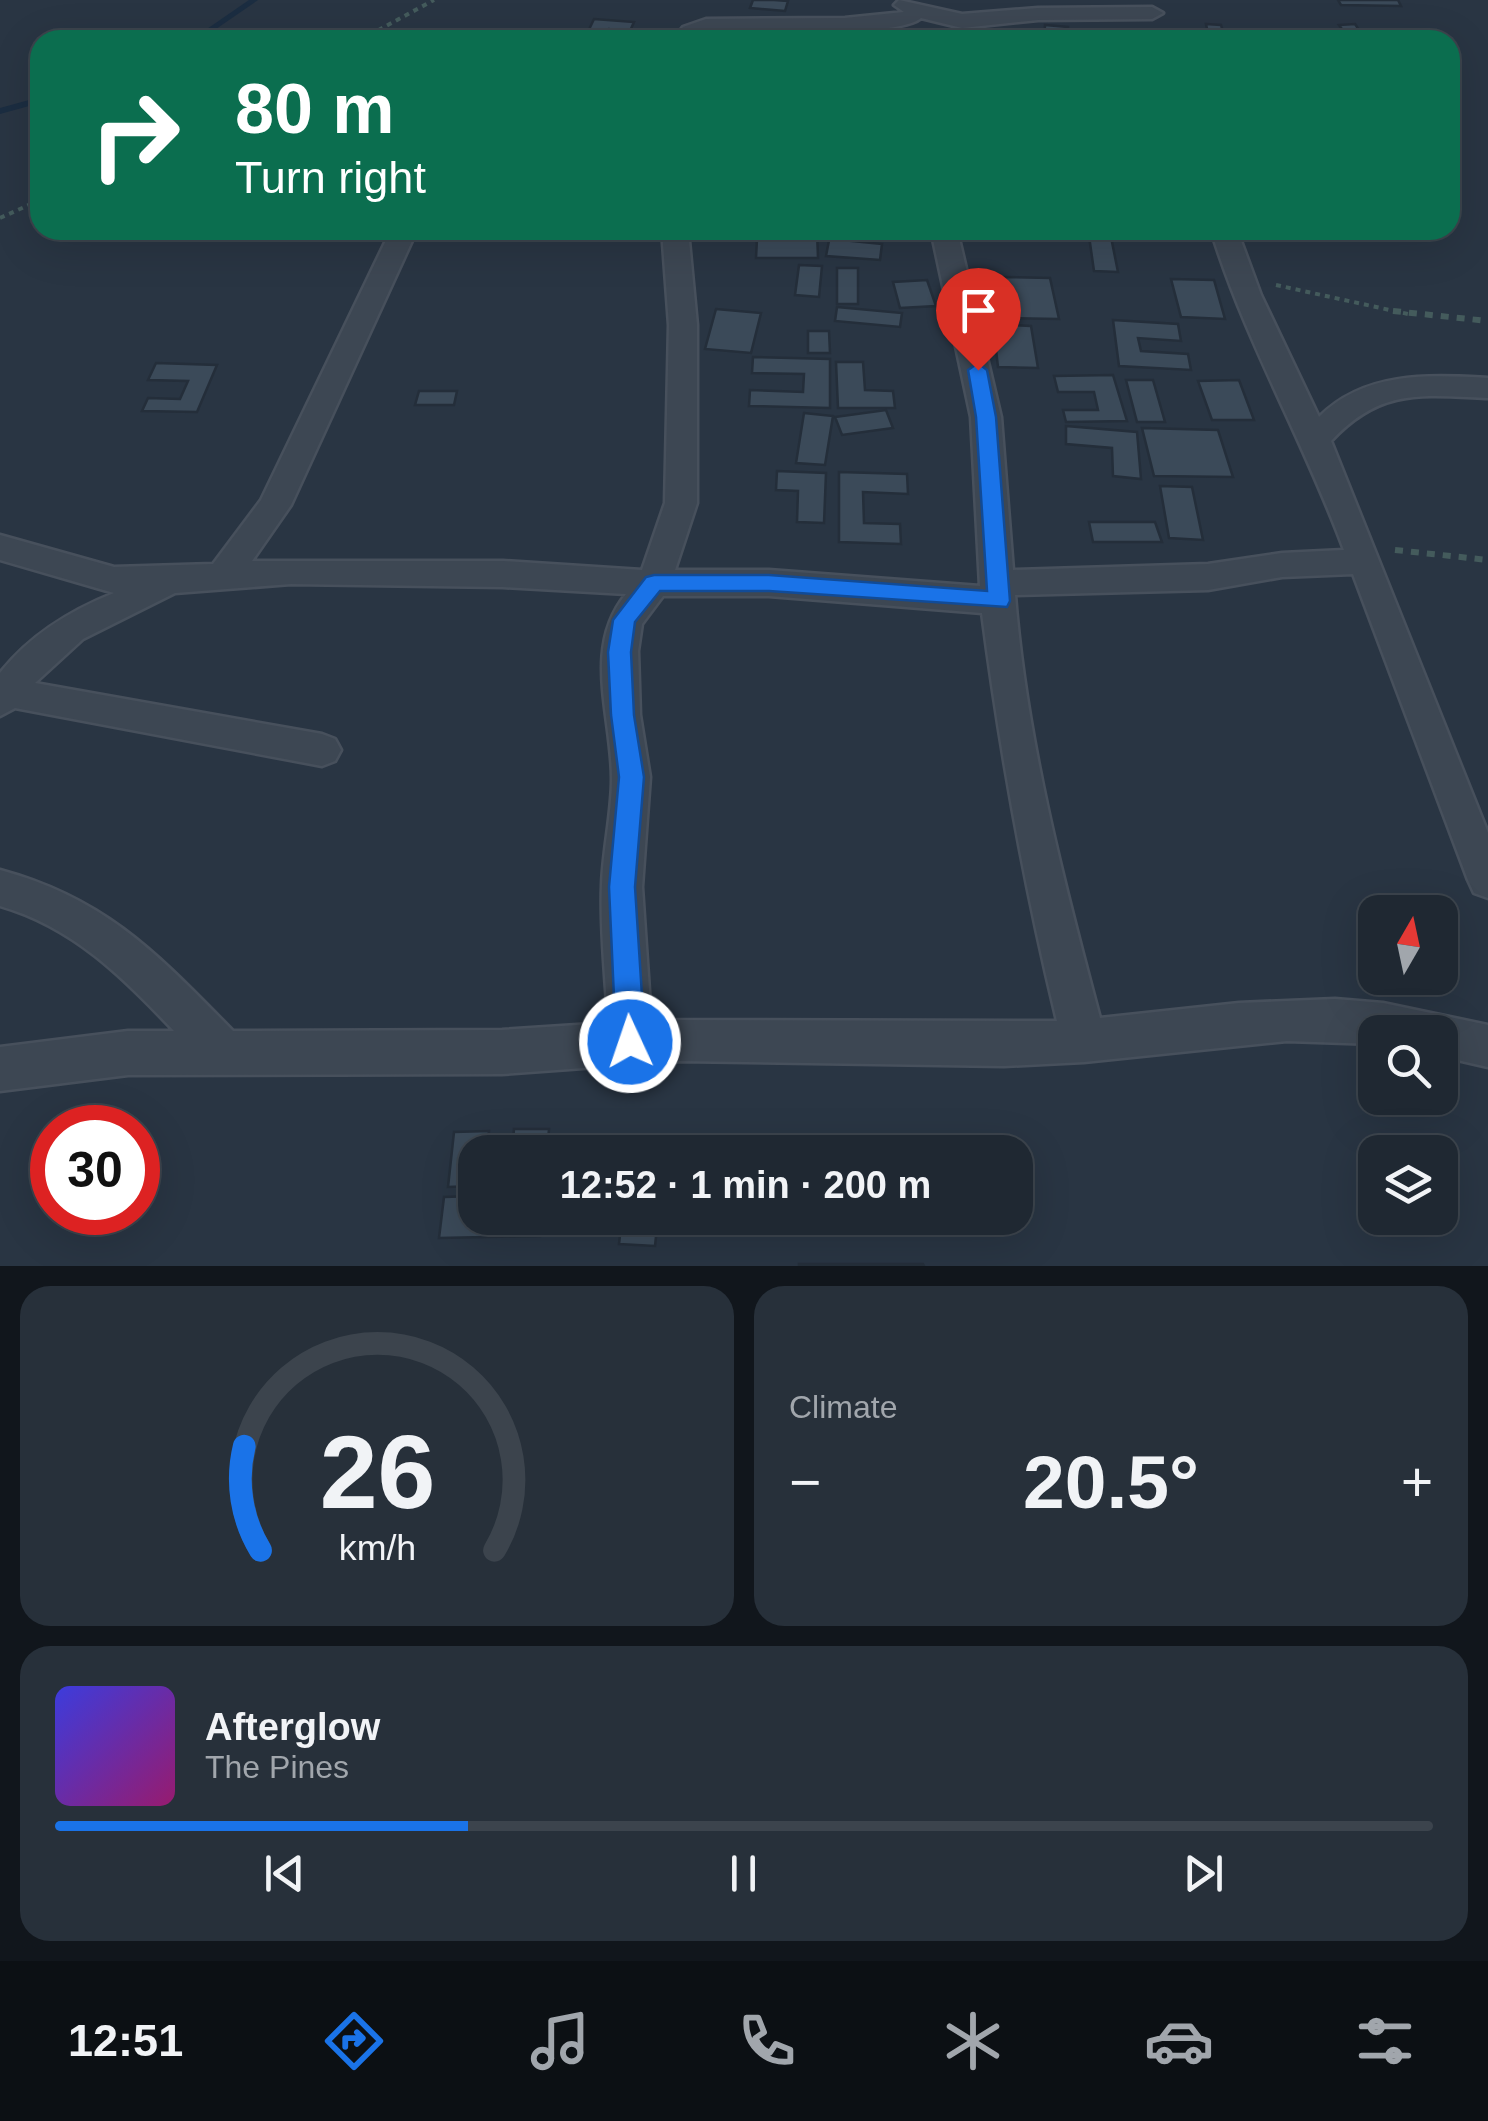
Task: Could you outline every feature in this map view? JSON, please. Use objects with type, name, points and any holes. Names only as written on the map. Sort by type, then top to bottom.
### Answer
[{"type":"street","points":[[696,30],[706,26],[845,24],[907,8],[942,19],[959,30],[1038,14],[1149,6],[1160,30]]},
{"type":"street","points":[[907,8],[920,30]]},
{"type":"street","points":[[224,575],[275,505],[399,240]]},
{"type":"street","points":[[630,1042],[622,887],[632,777],[622,715],[620,652],[624,620],[654,583],[680,503],[683,325],[676,240]]},
{"type":"street","points":[[946,240],[986,417],[998,592],[1021,765],[1084,1041]]},
{"type":"street","points":[[1228,240],[1241,278],[1316,440],[1414,701],[1488,880]]},
{"type":"street","points":[[1316,440],[1346,406],[1362,396],[1432,386],[1488,388]]},
{"type":"street","points":[[0,547],[44,563],[114,580],[291,571],[503,574],[654,583],[769,583],[998,592],[1208,578],[1362,554]]},
{"type":"street","points":[[186,578],[68,628],[23,666],[3,696],[322,750]]},
{"type":"street","points":[[0,888],[24,892],[74,913],[113,942],[222,1051]]},
{"type":"street","points":[[0,1068],[128,1053],[502,1052],[630,1042],[977,1046],[1084,1041],[1314,1017],[1358,1023]]},
{"type":"street","points":[[1458,1039],[1488,1046]]},
{"type":"path","points":[[379,30],[434,0]]},
{"type":"path","points":[[0,218],[30,204]]},
{"type":"path","points":[[1241,278],[1379,309],[1488,321]]},
{"type":"path","points":[[1362,554],[1488,560]]},
{"type":"building","points":[[753,0],[788,1],[785,11],[750,8]]},
{"type":"building","points":[[1338,0],[1398,0],[1401,6],[1341,5]]},
{"type":"building","points":[[594,19],[634,22],[630,30],[589,30]]},
{"type":"building","points":[[1206,24],[1221,25],[1222,30],[1207,30]]},
{"type":"building","points":[[1355,24],[1359,30],[1343,30],[1339,25]]},
{"type":"building","points":[[1045,25],[1068,27],[1068,30],[1045,30]]},
{"type":"building","points":[[757,240],[817,240],[818,258],[756,258]]},
{"type":"building","points":[[829,240],[882,244],[880,260],[826,256]]},
{"type":"building","points":[[1090,240],[1112,240],[1118,272],[1094,271]]},
{"type":"building","points":[[799,265],[822,266],[819,297],[795,295]]},
{"type":"building","points":[[837,268],[858,268],[858,304],[837,304]]},
{"type":"building","points":[[999,277],[1050,278],[1059,319],[1005,318]]},
{"type":"building","points":[[1171,279],[1214,280],[1225,319],[1181,317]]},
{"type":"building","points":[[927,280],[936,306],[900,308],[893,282]]},
{"type":"building","points":[[837,307],[902,313],[900,327],[835,321]]},
{"type":"building","points":[[716,309],[761,313],[751,353],[705,349]]},
{"type":"building","points":[[1113,320],[1178,324],[1181,341],[1138,338],[1141,351],[1188,354],[1191,370],[1119,366]]},
{"type":"building","points":[[993,324],[1031,326],[1038,368],[998,367]]},
{"type":"building","points":[[808,331],[829,331],[830,353],[808,353]]},
{"type":"building","points":[[753,357],[830,359],[830,408],[749,406],[750,390],[803,392],[804,374],[752,373]]},
{"type":"building","points":[[836,362],[863,362],[865,390],[893,391],[895,408],[838,408]]},
{"type":"building","points":[[156,363],[217,365],[197,412],[142,411],[148,398],[180,399],[188,381],[148,380]]},
{"type":"building","points":[[1113,375],[1127,421],[1066,422],[1063,410],[1098,410],[1094,392],[1058,392],[1054,376]]},
{"type":"building","points":[[1126,380],[1153,380],[1165,422],[1137,422]]},
{"type":"building","points":[[1239,380],[1254,420],[1212,420],[1198,381]]},
{"type":"building","points":[[419,391],[457,391],[454,405],[415,405]]},
{"type":"building","points":[[886,410],[893,428],[842,435],[835,417]]},
{"type":"building","points":[[804,413],[833,416],[825,465],[796,463]]},
{"type":"building","points":[[1066,426],[1137,432],[1141,479],[1113,476],[1112,448],[1066,444]]},
{"type":"building","points":[[1142,428],[1218,430],[1233,477],[1154,476]]},
{"type":"building","points":[[777,471],[826,473],[824,523],[797,522],[798,491],[776,490]]},
{"type":"building","points":[[839,472],[907,474],[908,494],[863,492],[864,523],[900,524],[901,544],[839,542]]},
{"type":"building","points":[[1160,486],[1192,487],[1203,540],[1169,538]]},
{"type":"building","points":[[1089,522],[1155,522],[1162,542],[1093,542]]},
{"type":"building","points":[[514,1129],[549,1129],[548,1135],[513,1135]]},
{"type":"building","points":[[489,1131],[489,1135],[458,1135],[458,1187],[448,1187],[454,1132]]},
{"type":"building","points":[[444,1197],[458,1197],[458,1235],[540,1236],[439,1238]]},
{"type":"building","points":[[620,1235],[656,1235],[655,1246],[619,1244]]},
{"type":"building","points":[[923,1264],[924,1266],[799,1266]]},
{"type":"waterway","points":[[210,30],[254,0]]},
{"type":"waterway","points":[[0,111],[30,103]]},
{"type":"route","points":[[630,1042],[622,887],[632,777],[622,715],[620,652],[624,620],[654,583],[769,583],[999,601],[986,417],[978,370]]}]
